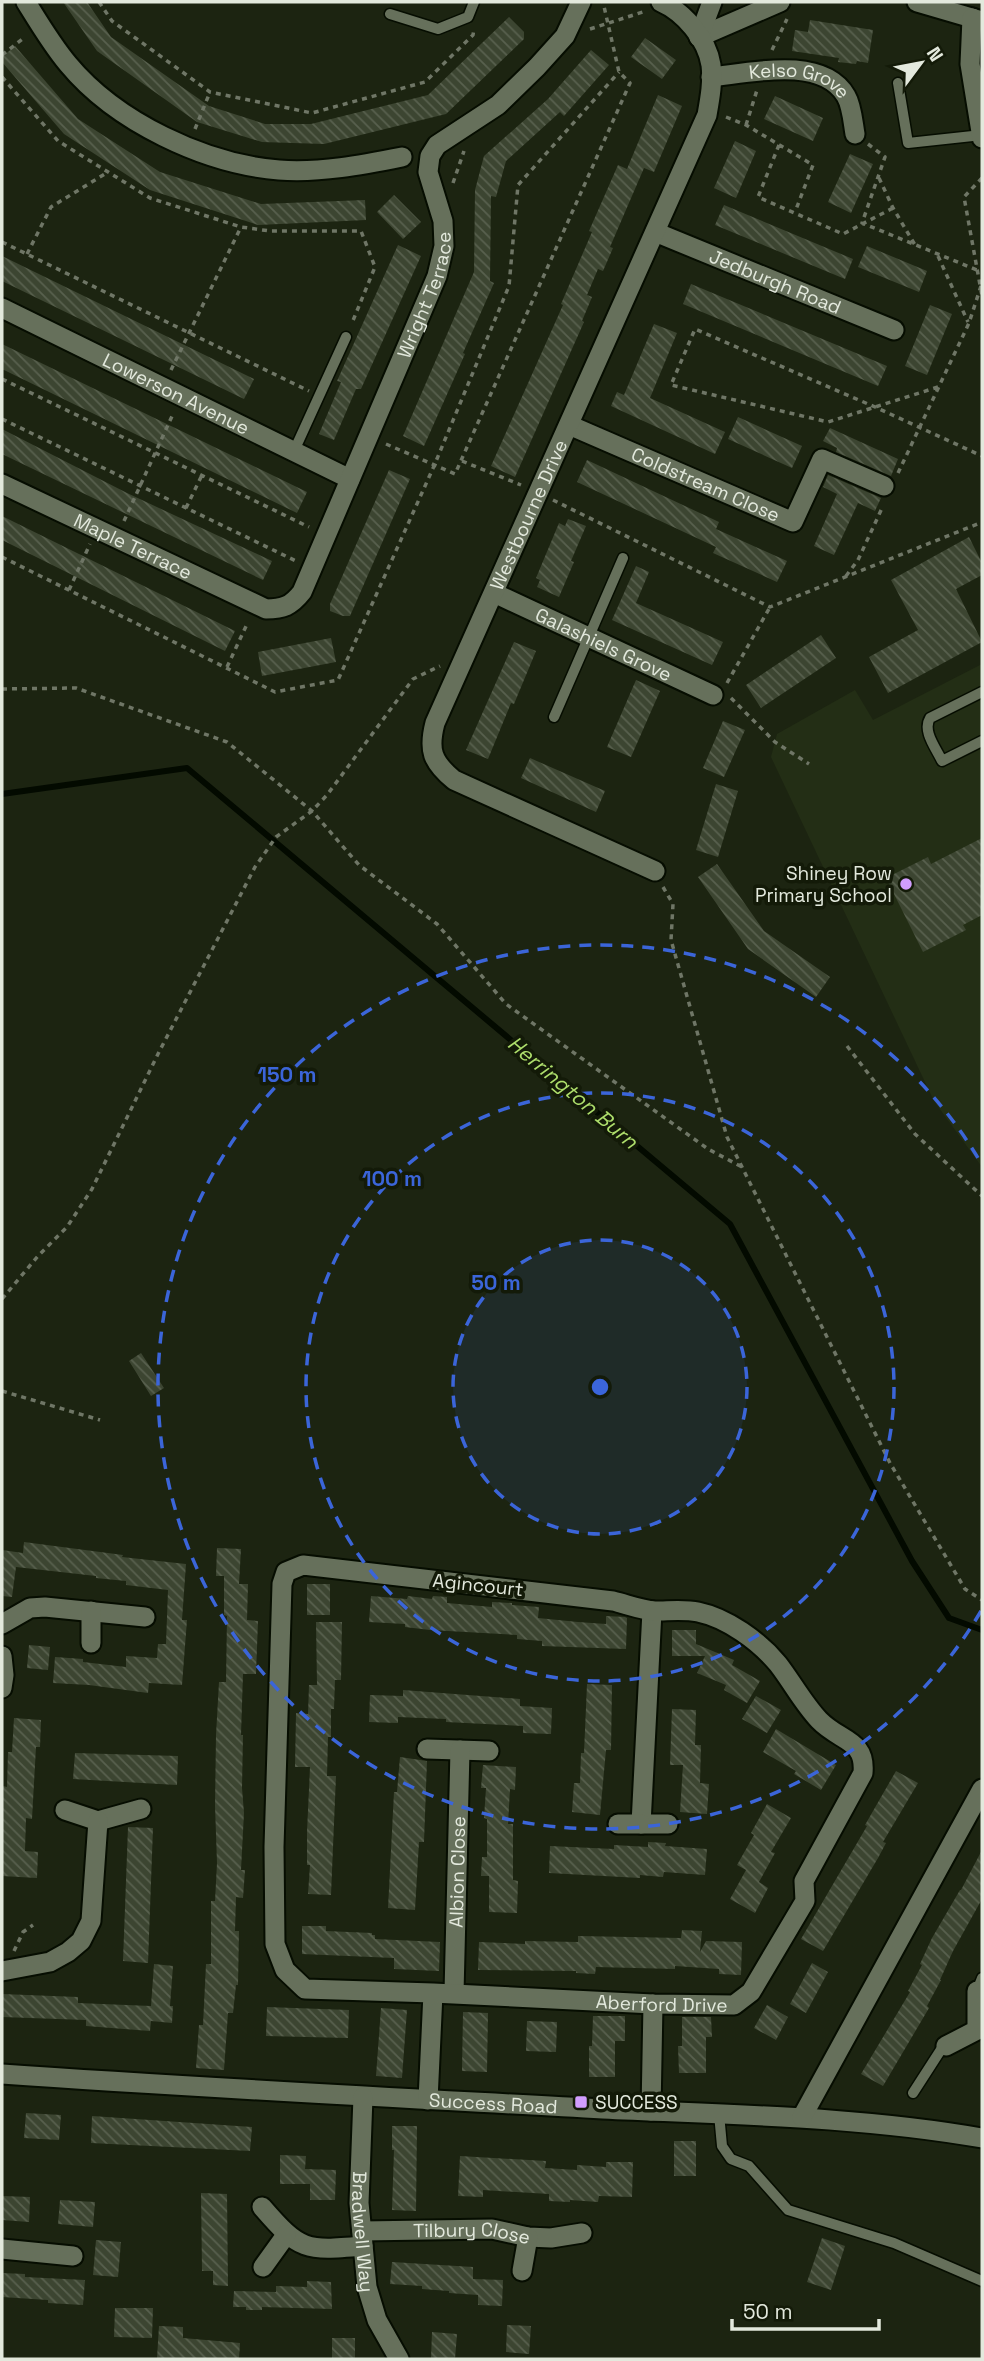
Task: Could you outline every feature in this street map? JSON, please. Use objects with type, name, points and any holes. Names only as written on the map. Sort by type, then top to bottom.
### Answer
[{"type":"street","points":[[26,2],[70,66],[96,91],[152,130],[187,147],[246,164],[279,170],[309,171],[402,157]]},
{"type":"street","name":"Wright Terrace","points":[[261,607],[280,610],[293,603],[302,592],[437,276],[444,246],[443,221],[439,200],[428,172],[430,156],[437,145],[498,105],[565,36],[581,2]]},
{"type":"street","points":[[700,38],[712,2]]},
{"type":"street","points":[[700,38],[780,2]]},
{"type":"street","points":[[918,2],[977,20],[970,64],[982,137]]},
{"type":"street","points":[[664,3],[686,19],[700,38]]},
{"type":"street","name":"Westbourne Drive","points":[[654,871],[471,790],[442,770],[433,755],[431,740],[435,723],[708,110],[710,62],[700,38]]},
{"type":"street","name":"Kelso Grove","points":[[711,77],[792,68],[814,74],[833,82],[847,97],[855,134]]},
{"type":"street","name":"Jedburgh Road","points":[[655,232],[894,330]]},
{"type":"street","name":"Lowerson Avenue","points":[[2,308],[350,479]]},
{"type":"street","name":"Coldstream Close","points":[[569,425],[793,522],[822,459],[889,487]]},
{"type":"street","name":"Maple Terrace","points":[[2,484],[261,607]]},
{"type":"street","name":"Galashiels Grove","points":[[494,593],[713,695]]},
{"type":"street","name":"Agincourt","points":[[303,1566],[613,1601],[652,1611],[697,1612],[720,1620],[758,1644],[777,1664],[822,1723],[860,1749],[864,1761]]},
{"type":"street","name":"Aberford Drive","points":[[303,1566],[286,1572],[282,1584],[274,1847],[275,1944],[285,1970],[305,1989],[734,2005],[751,1992],[804,1901],[804,1881],[863,1773],[864,1761]]},
{"type":"street","points":[[2,1624],[30,1608],[45,1606],[145,1617]]},
{"type":"street","points":[[91,1611],[91,1643]]},
{"type":"street","points":[[641,1824],[652,1611]]},
{"type":"street","points":[[2,1656],[2,1688]]},
{"type":"street","points":[[427,1749],[489,1751]]},
{"type":"street","name":"Albion Close","points":[[454,1993],[460,1750]]},
{"type":"street","points":[[802,2118],[982,1789]]},
{"type":"street","points":[[65,1810],[98,1821],[141,1810]]},
{"type":"street","points":[[8,1970],[50,1962],[81,1941],[91,1921],[98,1821]]},
{"type":"street","points":[[618,1824],[668,1824]]},
{"type":"street","points":[[947,2046],[980,2031],[980,1985]]},
{"type":"street","points":[[428,2100],[433,1993]]},
{"type":"street","points":[[651,2111],[653,2004]]},
{"type":"street","name":"Success Road","points":[[2,2074],[428,2100],[802,2118],[909,2127],[982,2138]]},
{"type":"street","name":"Bradwell Way","points":[[363,2096],[359,2203],[367,2287],[377,2320],[400,2359]]},
{"type":"street","points":[[262,2207],[286,2235],[263,2267]]},
{"type":"street","name":"Tilbury Close","points":[[286,2235],[312,2248],[326,2249],[362,2238],[492,2229],[528,2237],[551,2238],[582,2232]]},
{"type":"street","points":[[522,2271],[528,2237]]},
{"type":"street","points":[[2,2249],[73,2256]]},
{"type":"lane","points":[[390,14],[438,29],[468,17],[474,2]]},
{"type":"lane","points":[[898,83],[908,143],[982,137]]},
{"type":"lane","points":[[294,451],[346,337]]},
{"type":"lane","points":[[554,717],[623,558]]},
{"type":"lane","points":[[982,692],[930,718],[927,723],[942,761],[982,741]]},
{"type":"lane","points":[[913,2093],[942,2048],[947,2046]]},
{"type":"lane","points":[[719,2114],[723,2146],[731,2159],[749,2166],[788,2210],[894,2243],[982,2281]]},
{"type":"path","points":[[99,2],[112,21],[210,92],[312,113],[425,82],[473,35],[476,21],[468,17]]},
{"type":"path","points":[[369,436],[455,474],[631,83],[620,72],[603,2]]},
{"type":"path","points":[[565,36],[664,3]]},
{"type":"path","points":[[2,55],[40,24]]},
{"type":"path","points":[[2,77],[58,141],[150,198],[241,227],[270,231],[361,231],[375,267],[346,337]]},
{"type":"path","points":[[187,147],[210,92]]},
{"type":"path","points":[[708,110],[746,125],[813,165],[795,212]]},
{"type":"path","points":[[439,200],[449,192],[468,139],[468,126]]},
{"type":"path","points":[[855,134],[885,157],[862,223]]},
{"type":"path","points":[[779,145],[758,197],[843,233],[893,208]]},
{"type":"path","points":[[27,254],[51,207],[108,172]]},
{"type":"path","points":[[878,176],[915,245]]},
{"type":"path","points":[[982,178],[964,197],[982,296]]},
{"type":"path","points":[[862,223],[977,270]]},
{"type":"path","points":[[163,387],[241,227]]},
{"type":"path","points":[[2,242],[319,396]]},
{"type":"path","points":[[937,254],[969,323]]},
{"type":"path","points":[[845,577],[858,560],[889,487],[969,323],[981,286]]},
{"type":"path","points":[[939,387],[875,407],[828,422],[671,385],[695,330],[875,407],[982,456]]},
{"type":"path","points":[[2,379],[326,535]]},
{"type":"path","points":[[116,539],[181,396]]},
{"type":"path","points":[[2,419],[312,569]]},
{"type":"path","points":[[462,461],[538,492],[770,607]]},
{"type":"path","points":[[186,508],[202,475]]},
{"type":"path","points":[[809,764],[775,742],[723,691],[770,607],[982,524]]},
{"type":"path","points":[[69,590],[97,530]]},
{"type":"path","points":[[227,667],[261,607]]},
{"type":"path","points":[[2,1299],[67,1227],[92,1189],[255,867],[275,837],[312,811],[334,786],[413,679],[465,656]]},
{"type":"path","points":[[2,689],[76,688],[227,742],[312,811],[359,865],[437,924],[506,1004],[708,1149],[742,1167]]},
{"type":"path","points":[[654,871],[673,904],[671,940],[727,1137],[890,1463],[965,1589],[982,1600]]},
{"type":"path","points":[[847,1046],[915,1134],[982,1196]]},
{"type":"path","points":[[2,1391],[100,1420]]},
{"type":"path","points":[[8,1970],[23,1932],[33,1925]]},
{"type":"shaded area","name":"Shiney Row Primary School","points":[[982,664],[982,1167],[934,1101],[771,757],[777,734],[855,690],[873,720]]},
{"type":"building","points":[[63,2],[87,2],[111,37],[209,106],[265,124],[311,124],[428,95],[509,17],[524,32],[524,39],[446,114],[324,144],[262,142],[197,122],[97,51]]},
{"type":"building","points":[[810,20],[873,30],[868,63],[838,62],[839,58],[792,51],[795,30],[808,32]]},
{"type":"building","points":[[645,38],[676,60],[662,79],[631,57]]},
{"type":"building","points":[[15,46],[78,119],[160,172],[261,204],[365,200],[366,220],[258,225],[150,190],[64,134],[2,62],[2,57]]},
{"type":"building","points":[[591,50],[609,65],[564,116],[560,112],[506,161],[496,197],[491,196],[490,281],[494,283],[424,446],[403,436],[474,272],[475,190],[484,156],[548,99]]},
{"type":"building","points":[[658,95],[682,106],[654,172],[644,168],[610,247],[613,248],[603,271],[598,269],[587,295],[592,297],[582,321],[584,322],[515,477],[491,466],[563,305],[561,304],[592,232],[589,231],[618,165],[627,169]]},
{"type":"building","points":[[775,96],[823,118],[813,141],[764,119]]},
{"type":"building","points":[[735,141],[756,151],[736,198],[714,188]]},
{"type":"building","points":[[850,154],[873,164],[851,213],[828,202]]},
{"type":"building","points":[[394,195],[421,222],[403,239],[377,212]]},
{"type":"building","points":[[724,205],[853,259],[845,279],[715,225]]},
{"type":"building","points":[[398,245],[421,256],[361,389],[356,389],[334,440],[319,434],[341,382],[337,381]]},
{"type":"building","points":[[867,246],[927,271],[919,292],[858,267]]},
{"type":"building","points":[[2,256],[254,379],[244,399],[2,281]]},
{"type":"building","points":[[691,284],[887,366],[878,386],[683,304]]},
{"type":"building","points":[[930,305],[952,314],[927,375],[905,366]]},
{"type":"building","points":[[654,324],[677,333],[650,398],[725,432],[715,454],[611,406],[617,392],[624,395]]},
{"type":"building","points":[[2,344],[307,492],[297,513],[2,369]]},
{"type":"building","points":[[738,417],[802,446],[792,468],[728,439]]},
{"type":"building","points":[[830,428],[898,459],[891,476],[836,452],[837,448],[823,441]]},
{"type":"building","points":[[2,429],[127,493],[272,561],[263,580],[2,454]]},
{"type":"building","points":[[587,460],[719,522],[716,529],[787,561],[777,582],[713,553],[716,547],[577,482]]},
{"type":"building","points":[[389,470],[410,479],[350,616],[343,616],[330,611],[330,604]]},
{"type":"building","points":[[828,475],[881,498],[875,511],[858,503],[834,555],[814,546],[837,494],[823,487]]},
{"type":"building","points":[[2,516],[235,631],[225,651],[2,540]]},
{"type":"building","points":[[568,519],[586,526],[559,597],[537,587],[540,580],[536,578],[559,523],[565,526]]},
{"type":"building","points":[[969,537],[982,563],[982,575],[956,589],[982,642],[888,693],[869,657],[918,630],[891,580]]},
{"type":"building","points":[[636,566],[649,572],[636,603],[723,642],[712,665],[612,620]]},
{"type":"building","points":[[821,635],[836,658],[761,708],[746,685]]},
{"type":"building","points":[[331,638],[336,662],[262,676],[258,652]]},
{"type":"building","points":[[514,642],[536,651],[488,759],[466,750]]},
{"type":"building","points":[[636,680],[660,691],[631,757],[607,747]]},
{"type":"building","points":[[723,721],[745,730],[724,777],[703,768]]},
{"type":"building","points":[[530,758],[605,791],[596,812],[521,778]]},
{"type":"building","points":[[716,784],[738,791],[718,857],[696,850]]},
{"type":"building","points":[[982,838],[982,915],[963,925],[966,930],[923,952],[886,878],[928,857],[931,864]]},
{"type":"building","points":[[717,864],[764,931],[830,977],[816,997],[748,949],[698,877]]},
{"type":"building","points":[[141,1353],[164,1388],[151,1396],[129,1361]]},
{"type":"building","points":[[24,1542],[186,1564],[182,1620],[187,1620],[182,1685],[149,1683],[148,1693],[53,1683],[55,1657],[126,1667],[126,1656],[157,1658],[158,1644],[166,1644],[168,1590],[126,1585],[126,1581],[96,1576],[16,1567],[12,1597],[2,1596],[2,1550],[23,1553]]},
{"type":"building","points":[[217,1548],[241,1549],[239,1584],[248,1584],[247,1620],[258,1621],[256,1674],[243,1674],[241,1735],[244,1813],[241,1870],[245,1870],[243,1898],[236,1897],[235,1931],[239,1931],[238,1985],[233,2013],[228,2013],[224,2070],[196,2068],[199,2025],[203,2025],[206,1964],[211,1964],[211,1901],[215,1901],[219,1682],[226,1682],[227,1616],[224,1615],[224,1576],[216,1576]]},
{"type":"building","points":[[307,1584],[330,1584],[330,1615],[307,1615]]},
{"type":"building","points":[[371,1596],[407,1599],[408,1596],[432,1599],[433,1596],[447,1597],[447,1603],[492,1607],[492,1602],[512,1603],[539,1607],[538,1618],[578,1622],[606,1624],[606,1616],[625,1617],[626,1649],[542,1646],[542,1641],[517,1639],[517,1635],[430,1630],[405,1627],[405,1624],[369,1622]]},
{"type":"building","points":[[316,1622],[342,1622],[341,1680],[335,1680],[331,1737],[328,1737],[327,1776],[336,1776],[331,1895],[308,1894],[310,1767],[295,1767],[296,1713],[308,1714],[309,1685],[317,1685]]},
{"type":"building","points":[[672,1630],[696,1630],[696,1644],[734,1660],[732,1665],[760,1681],[747,1703],[724,1690],[726,1685],[697,1673],[705,1656],[672,1656]]},
{"type":"building","points":[[29,1645],[50,1647],[48,1670],[27,1668]]},
{"type":"building","points":[[587,1684],[612,1685],[611,1750],[606,1750],[600,1815],[572,1812],[574,1783],[580,1783],[581,1753],[584,1753]]},
{"type":"building","points":[[403,1690],[520,1699],[520,1706],[552,1708],[551,1734],[523,1733],[523,1726],[446,1722],[446,1719],[398,1717],[398,1723],[369,1722],[370,1695],[403,1696]]},
{"type":"building","points":[[756,1696],[781,1710],[767,1733],[742,1719]]},
{"type":"building","points":[[672,1709],[696,1710],[695,1745],[701,1745],[700,1783],[709,1784],[707,1814],[680,1812],[683,1765],[670,1765]]},
{"type":"building","points":[[14,1718],[41,1720],[40,1747],[36,1747],[32,1819],[26,1818],[25,1851],[38,1852],[37,1878],[2,1876],[3,1786],[7,1787],[8,1752],[12,1752]]},
{"type":"building","points":[[776,1729],[836,1765],[821,1790],[794,1774],[796,1771],[763,1752]]},
{"type":"building","points":[[75,1753],[178,1756],[177,1785],[73,1779]]},
{"type":"building","points":[[400,1757],[427,1761],[424,1842],[419,1842],[415,1910],[388,1908],[394,1792],[397,1792]]},
{"type":"building","points":[[483,1765],[516,1767],[515,1790],[510,1789],[508,1824],[513,1824],[513,1880],[518,1881],[517,1913],[489,1912],[489,1876],[481,1876],[482,1857],[487,1857],[487,1819],[484,1818],[486,1788],[481,1788]]},
{"type":"building","points":[[896,1771],[918,1783],[823,1951],[801,1939]]},
{"type":"building","points":[[767,1804],[791,1818],[771,1852],[775,1853],[759,1882],[768,1888],[755,1913],[730,1899],[746,1870],[737,1865]]},
{"type":"building","points":[[128,1827],[153,1828],[148,1963],[123,1961]]},
{"type":"building","points":[[648,1842],[707,1849],[705,1875],[664,1872],[663,1877],[640,1875],[640,1878],[549,1873],[550,1846],[614,1849],[614,1845],[648,1847]]},
{"type":"building","points":[[982,1850],[982,1899],[953,1951],[927,2006],[929,2008],[883,2086],[861,2074],[910,1992],[908,1991],[932,1938]]},
{"type":"building","points":[[302,1926],[326,1926],[326,1931],[372,1933],[375,1939],[440,1942],[439,1971],[394,1969],[394,1958],[302,1954]]},
{"type":"building","points":[[682,1930],[702,1931],[700,1952],[706,1941],[742,1942],[741,1975],[719,1974],[719,1969],[675,1966],[675,1969],[596,1967],[595,1974],[576,1971],[478,1970],[479,1942],[578,1942],[578,1936],[681,1938]]},
{"type":"building","points":[[812,1963],[828,1972],[806,2013],[790,2004]]},
{"type":"building","points":[[154,1964],[173,1966],[170,2006],[173,2006],[172,2023],[151,2021],[150,2031],[86,2026],[86,2020],[2,2017],[2,1994],[78,1997],[78,2003],[151,2006]]},
{"type":"building","points":[[767,2005],[788,2017],[776,2040],[754,2028]]},
{"type":"building","points":[[267,2007],[349,2010],[348,2038],[266,2036]]},
{"type":"building","points":[[381,2008],[407,2010],[402,2078],[376,2076]]},
{"type":"building","points":[[463,2012],[488,2013],[487,2072],[462,2071]]},
{"type":"building","points":[[593,2016],[625,2016],[625,2041],[615,2041],[615,2077],[589,2077]]},
{"type":"building","points":[[682,2017],[711,2017],[712,2037],[706,2037],[706,2073],[679,2073],[678,2046],[682,2046]]},
{"type":"building","points":[[527,2021],[557,2022],[556,2052],[526,2051]]},
{"type":"building","points":[[26,2113],[61,2115],[59,2140],[24,2138]]},
{"type":"building","points":[[92,2116],[252,2127],[250,2151],[91,2143]]},
{"type":"building","points":[[392,2126],[417,2126],[416,2211],[392,2210]]},
{"type":"building","points":[[674,2141],[696,2141],[696,2176],[674,2176]]},
{"type":"building","points":[[280,2155],[306,2156],[305,2169],[336,2170],[335,2200],[310,2200],[310,2184],[280,2184]]},
{"type":"building","points":[[460,2156],[546,2161],[545,2168],[577,2170],[577,2165],[606,2167],[606,2162],[633,2162],[632,2197],[599,2196],[598,2202],[570,2202],[549,2201],[549,2194],[483,2190],[483,2197],[458,2196]]},
{"type":"building","points":[[201,2193],[227,2194],[228,2286],[213,2285],[213,2271],[202,2271]]},
{"type":"building","points":[[2,2196],[30,2197],[29,2222],[2,2220]]},
{"type":"building","points":[[60,2200],[95,2202],[93,2227],[58,2224]]},
{"type":"building","points":[[822,2238],[845,2246],[831,2290],[807,2282]]},
{"type":"building","points":[[96,2240],[121,2242],[118,2277],[93,2275]]},
{"type":"building","points":[[392,2262],[473,2267],[473,2279],[503,2280],[502,2306],[478,2305],[478,2295],[390,2284]]},
{"type":"building","points":[[2,2273],[85,2280],[83,2305],[2,2297]]},
{"type":"building","points":[[307,2281],[331,2282],[332,2309],[262,2307],[262,2310],[246,2310],[246,2307],[233,2307],[234,2291],[276,2292],[276,2286],[307,2287]]},
{"type":"building","points":[[115,2308],[153,2308],[152,2338],[114,2337]]},
{"type":"building","points":[[507,2325],[531,2326],[529,2354],[506,2352]]},
{"type":"building","points":[[159,2326],[183,2327],[183,2338],[240,2343],[239,2359],[157,2358]]},
{"type":"building","points":[[432,2332],[457,2334],[455,2359],[431,2358]]},
{"type":"building","points":[[332,2338],[355,2338],[355,2358],[332,2358]]},
{"type":"waterway","name":"Herrington Burn","points":[[2,794],[187,768],[730,1224],[912,1561],[949,1618],[982,1630]]},
{"type":"place","name":"Shiney Row Primary School","points":[[906,884]]},
{"type":"place","name":"SUCCESS","points":[[581,2102]]}]
